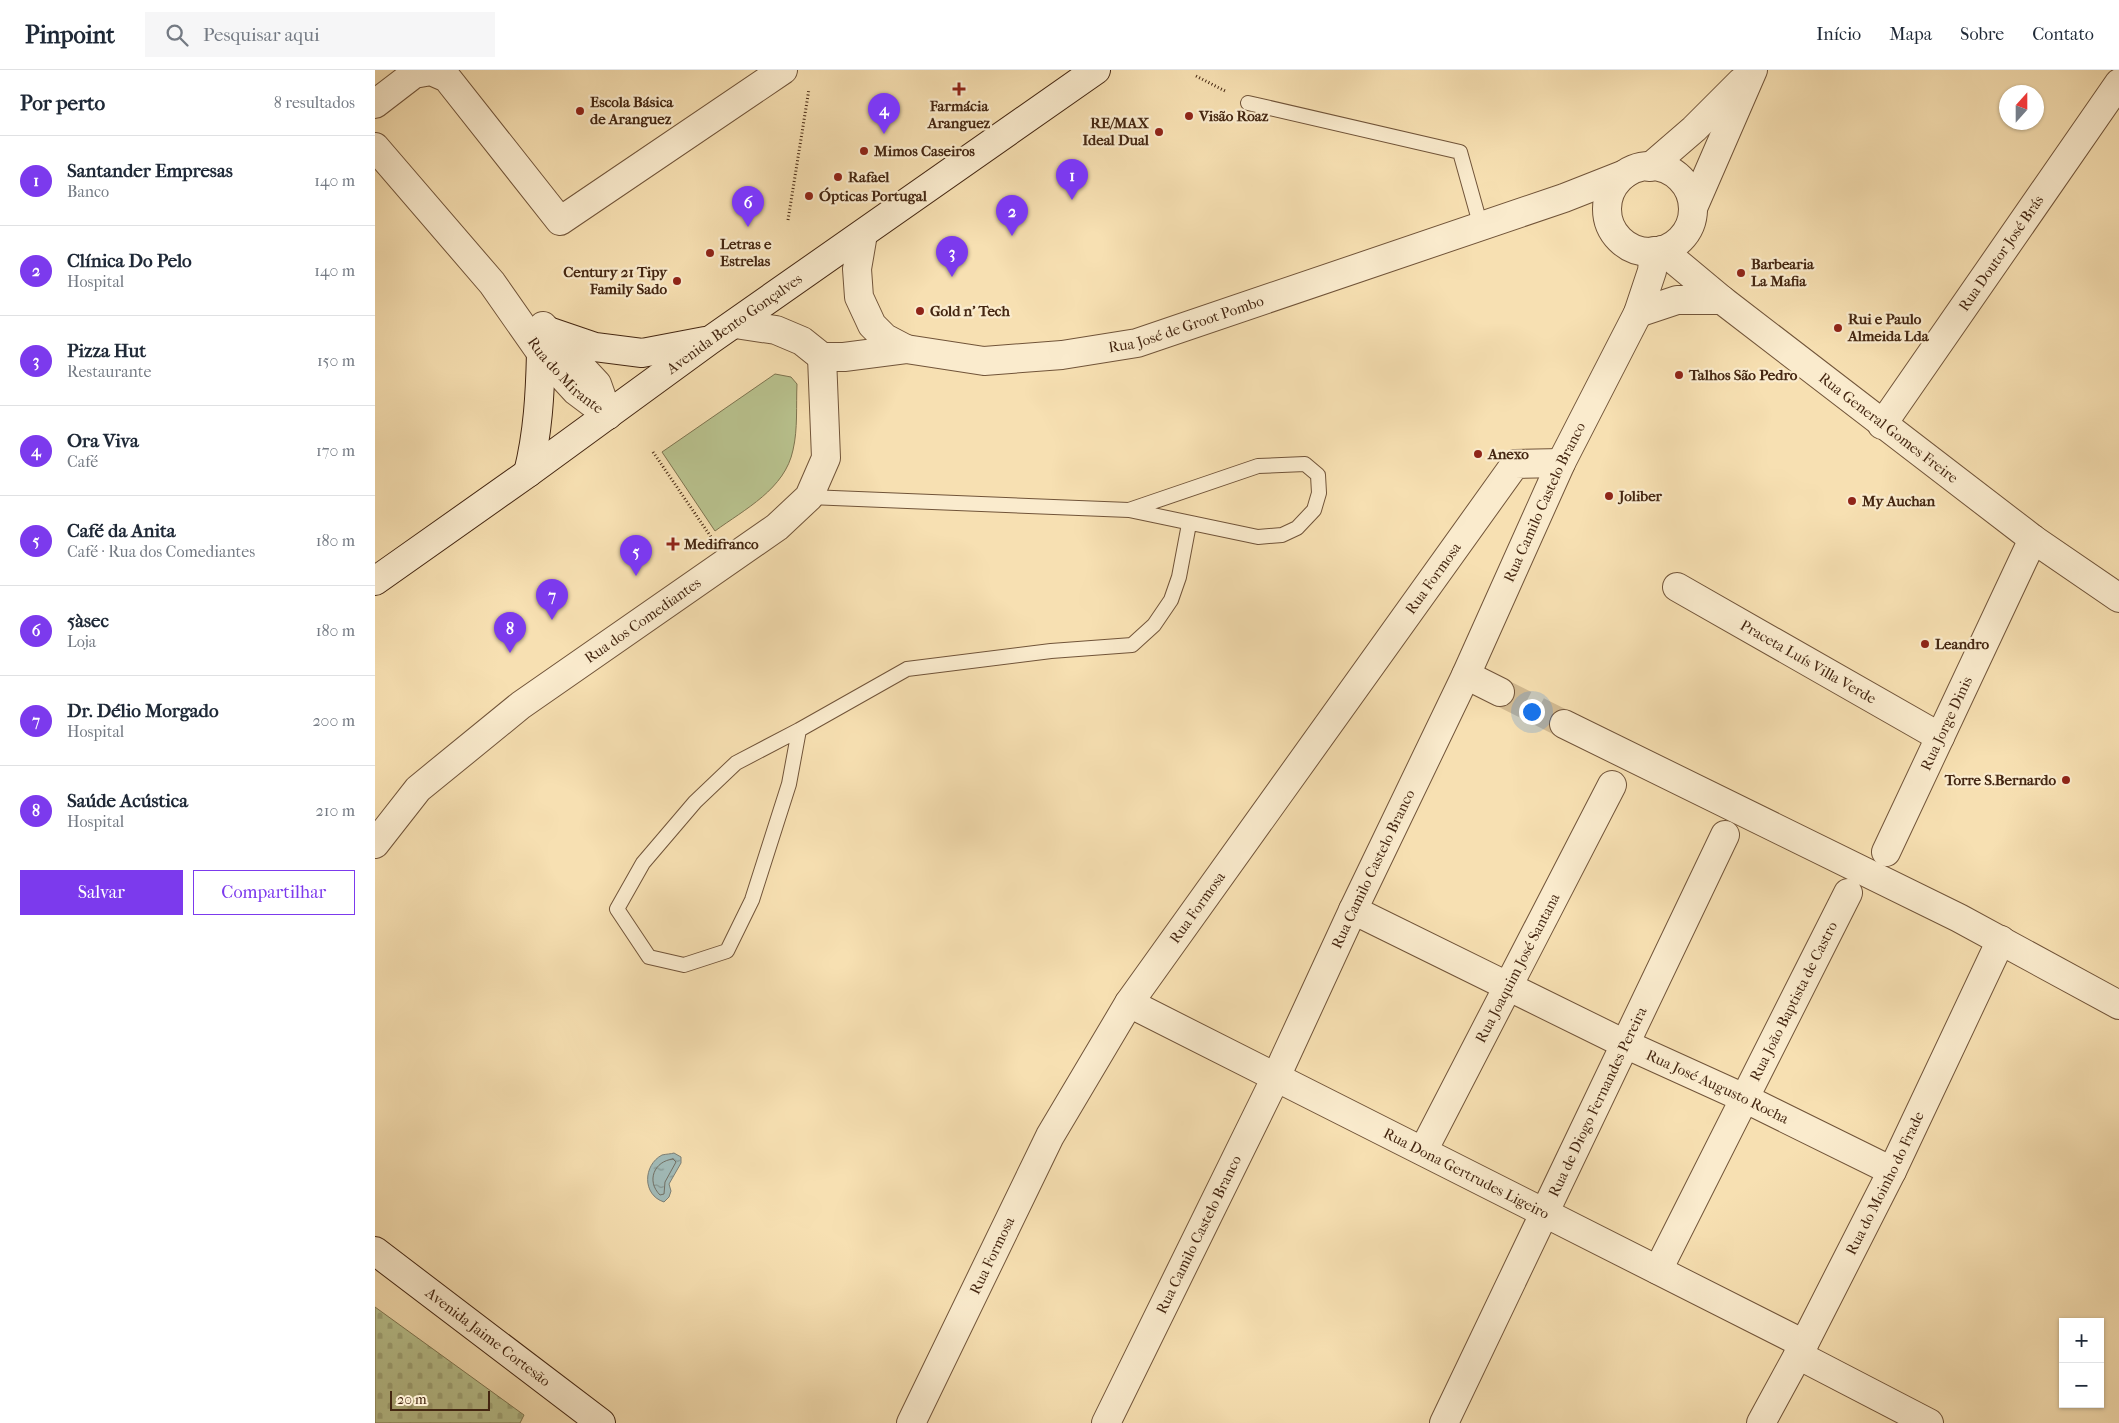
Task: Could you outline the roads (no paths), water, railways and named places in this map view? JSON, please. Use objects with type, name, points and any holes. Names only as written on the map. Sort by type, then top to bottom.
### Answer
[{"type":"street","points":[[375,104],[414,74],[431,71],[447,78],[560,221],[783,70]]},
{"type":"street","name":"Avenida Bento Gonçalves","points":[[375,580],[528,473],[709,341],[1096,70]]},
{"type":"street","points":[[1693,208],[1691,195],[1685,183],[1675,174],[1663,168],[1638,170],[1615,184],[1609,195],[1607,208],[1609,221],[1615,233],[1623,243],[1635,249],[1658,251],[1673,245],[1684,235],[1691,222],[1693,208],[1753,70]]},
{"type":"street","name":"Rua José de Groot Pombo","points":[[822,357],[844,357],[906,349],[984,361],[1062,355],[1137,343],[1481,227],[1638,170],[1694,129],[1753,70]]},
{"type":"street","name":"Rua Doutor José Brás","points":[[1882,425],[2110,114],[2119,83]]},
{"type":"street","name":"Rua do Mirante","points":[[375,147],[546,343],[576,391],[608,415]]},
{"type":"street","points":[[863,234],[857,269],[859,297],[872,325],[885,338],[906,349]]},
{"type":"street","name":"Rua General Gomes Freire","points":[[1658,251],[1882,425],[2033,539],[2119,598]]},
{"type":"street","name":"Rua Camilo Castelo Branco","points":[[1106,1423],[1276,1077],[1353,910],[1466,675],[1561,462],[1638,313],[1658,251]]},
{"type":"street","points":[[1638,313],[1677,300],[1722,300]]},
{"type":"street","points":[[735,324],[777,330],[802,341],[822,357]]},
{"type":"street","points":[[528,473],[535,448],[546,343],[642,353],[709,341]]},
{"type":"street","name":"Rua dos Comediantes","points":[[375,844],[418,789],[521,705],[777,527],[809,497],[826,458],[822,357]]},
{"type":"street","name":"Rua Formosa","points":[[911,1423],[1050,1136],[1129,1002],[1515,464],[1561,462]]},
{"type":"street","name":"Rua Jorge Dinis","points":[[1886,852],[2033,539]]},
{"type":"street","name":"Praceta Luís Villa Verde","points":[[1677,587],[1940,737]]},
{"type":"street","points":[[1466,675],[1500,692]]},
{"type":"street","points":[[1564,724],[2001,940],[2119,1005]]},
{"type":"street","name":"Rua Joaquim José Santana","points":[[1423,1151],[1612,785]]},
{"type":"street","name":"Rua de Diogo Fernandes Pereira","points":[[1444,1423],[1725,835]]},
{"type":"street","name":"Rua João Baptista de Castro","points":[[1658,1270],[1848,893]]},
{"type":"street","name":"Rua José Augusto Rocha","points":[[1353,910],[1625,1044],[1744,1098],[1892,1171]]},
{"type":"street","name":"Rua do Moinho do Frade","points":[[1761,1423],[1892,1171],[2001,940]]},
{"type":"street","name":"Rua Dona Gertrudes Ligeiro","points":[[1129,1002],[1658,1270],[1801,1349],[1929,1423]]},
{"type":"street","name":"Avenida Jaime Cortesão","points":[[375,1251],[601,1423]]},
{"type":"lane","points":[[1247,103],[1460,152],[1481,227]]},
{"type":"lane","points":[[809,497],[1129,510],[1257,538],[1282,535],[1297,528],[1314,510],[1319,493],[1318,475],[1305,464],[1258,466],[1129,510]]},
{"type":"lane","points":[[799,730],[789,784],[752,900],[727,951],[684,965],[649,957],[617,909],[643,863],[695,802],[735,763],[907,670],[1051,651],[1132,645],[1155,625],[1171,600],[1179,577],[1189,524]]},
{"type":"water","points":[[674,1153],[681,1157],[681,1163],[669,1184],[671,1191],[669,1197],[664,1202],[652,1193],[649,1187],[648,1172],[662,1155]]},
{"type":"tunnel","points":[[1500,692],[1564,724]]},
{"type":"place","name":"Farmácia Aranguez","points":[[959,89]]},
{"type":"place","name":"Escola Básica de Aranguez","points":[[580,111]]},
{"type":"place","name":"Visão Roaz","points":[[1189,116]]},
{"type":"place","name":"RE/MAX Ideal Dual","points":[[1159,132]]},
{"type":"place","name":"Ora Viva","points":[[884,134]]},
{"type":"place","name":"Mimos Caseiros","points":[[864,151]]},
{"type":"place","name":"Rafael","points":[[838,177]]},
{"type":"place","name":"Ópticas Portugal","points":[[809,196]]},
{"type":"place","name":"Santander Empresas","points":[[1072,200]]},
{"type":"place","name":"5àsec","points":[[748,227]]},
{"type":"place","name":"Clínica Do Pelo","points":[[1012,236]]},
{"type":"place","name":"Letras e Estrelas","points":[[710,253]]},
{"type":"place","name":"Barbearia La Mafia","points":[[1741,273]]},
{"type":"place","name":"Pizza Hut","points":[[952,277]]},
{"type":"place","name":"Century 21 Tipy Family Sado","points":[[677,281]]},
{"type":"place","name":"Gold n' Tech","points":[[920,311]]},
{"type":"place","name":"Rui e Paulo Almeida Lda","points":[[1838,328]]},
{"type":"place","name":"Talhos São Pedro","points":[[1679,375]]},
{"type":"place","name":"Anexo","points":[[1478,454]]},
{"type":"place","name":"Joliber","points":[[1609,496]]},
{"type":"place","name":"My Auchan","points":[[1852,501]]},
{"type":"place","name":"Medifranco","points":[[673,544]]},
{"type":"place","name":"Café da Anita","points":[[636,576]]},
{"type":"place","name":"Dr. Délio Morgado","points":[[552,620]]},
{"type":"place","name":"Leandro","points":[[1925,644]]},
{"type":"place","name":"Saúde Acústica","points":[[510,653]]},
{"type":"place","name":"Torre S.Bernardo","points":[[2066,780]]}]
